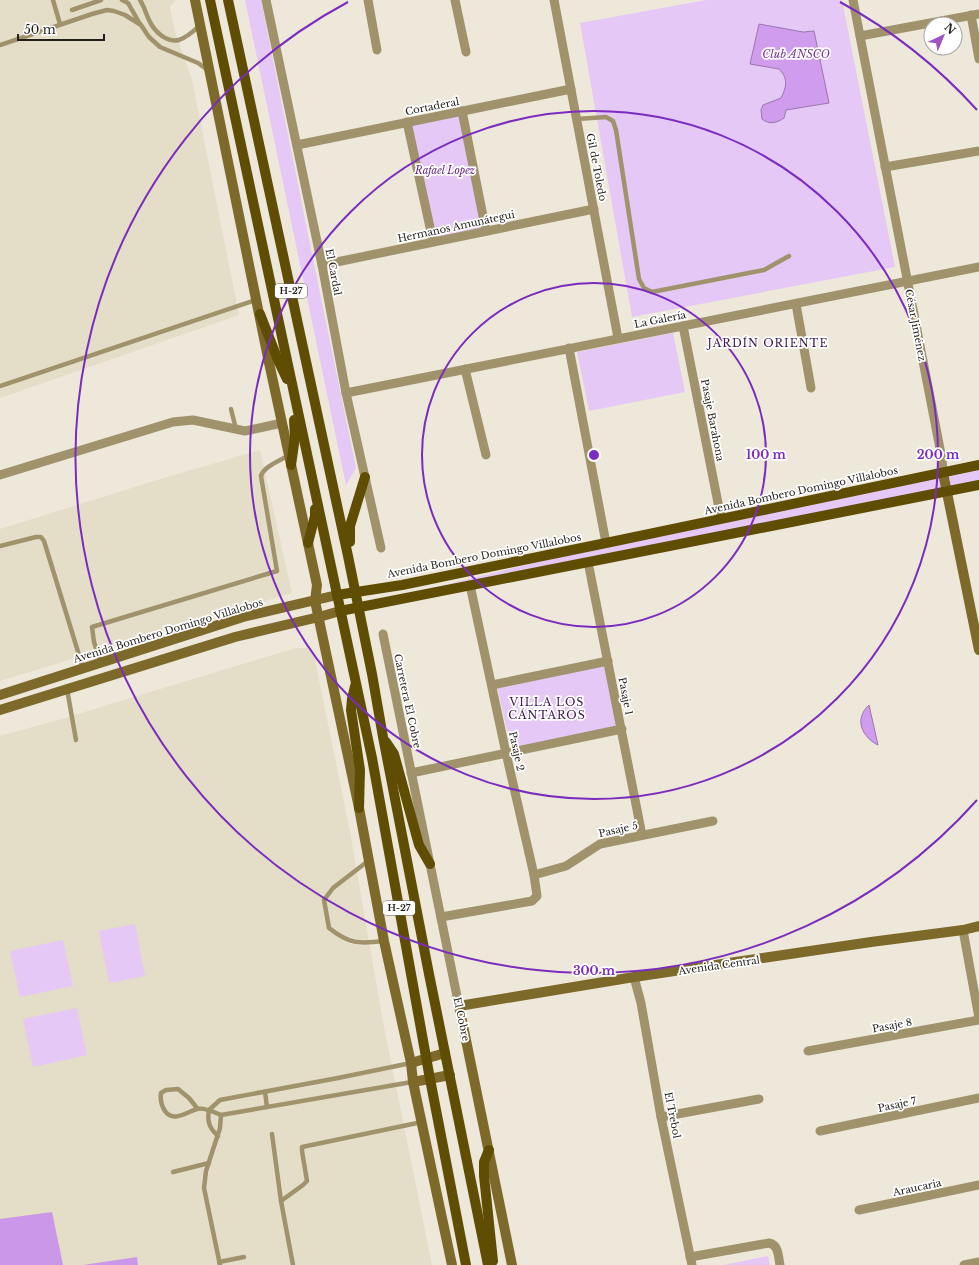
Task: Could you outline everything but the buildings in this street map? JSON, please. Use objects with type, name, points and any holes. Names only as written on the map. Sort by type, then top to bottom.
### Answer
[{"type":"main road","name":"H-27","points":[[210,0],[372,758],[426,1058],[466,1265]]},
{"type":"main road","name":"H-27","points":[[228,0],[348,556],[372,674],[428,974],[488,1265]]},
{"type":"main road","points":[[260,314],[278,360],[294,393],[295,437],[290,460]]},
{"type":"main road","name":"Avenida Bombero Domingo Villalobos","points":[[337,595],[402,584],[606,543],[979,465]]},
{"type":"main road","points":[[348,556],[350,526],[365,477]]},
{"type":"main road","points":[[340,610],[979,485]]},
{"type":"main road","points":[[308,543],[315,516],[315,495]]},
{"type":"main road","points":[[356,684],[351,710],[360,770],[359,808]]},
{"type":"main road","points":[[383,737],[394,754],[419,846],[430,864]]},
{"type":"main road","points":[[488,1150],[484,1162],[484,1176],[493,1265]]},
{"type":"street","points":[[195,0],[256,300],[317,585],[315,602],[359,808],[384,941],[411,1063],[413,1082],[452,1265]]},
{"type":"street","name":"El Cardal","points":[[266,0],[322,265],[346,393],[380,548]]},
{"type":"street","points":[[368,0],[377,50]]},
{"type":"street","points":[[455,0],[466,52]]},
{"type":"street","name":"Gil de Toledo","points":[[554,0],[618,338]]},
{"type":"street","name":"César Jiménez","points":[[853,0],[979,650]]},
{"type":"street","points":[[860,36],[975,15],[979,59]]},
{"type":"street","name":"Cortaderal","points":[[297,145],[571,89]]},
{"type":"street","points":[[462,111],[486,231]]},
{"type":"street","points":[[407,122],[433,241]]},
{"type":"street","points":[[885,167],[979,151]]},
{"type":"street","name":"Hermanos Amunátegui","points":[[322,265],[594,209]]},
{"type":"street","name":"La Galería","points":[[346,393],[979,267]]},
{"type":"street","points":[[796,304],[811,388]]},
{"type":"street","name":"Pasaje Barahona","points":[[683,326],[721,518]]},
{"type":"street","points":[[568,348],[606,543]]},
{"type":"street","points":[[465,369],[486,455]]},
{"type":"street","points":[[0,475],[172,422],[193,420],[245,431],[282,423]]},
{"type":"street","name":"Pasaje 1","points":[[588,562],[642,835]]},
{"type":"street","name":"Pasaje 2","points":[[441,917],[532,901],[536,898],[537,894],[470,585]]},
{"type":"street","name":"Avenida Bombero Domingo Villalobos","points":[[0,695],[243,617],[315,602],[337,595]]},
{"type":"street","points":[[0,710],[235,637],[319,617],[340,610]]},
{"type":"street","name":"Carretera El Cobre","points":[[382,634],[411,773]]},
{"type":"street","points":[[492,685],[608,660]]},
{"type":"street","points":[[101,663],[105,677]]},
{"type":"street","points":[[411,773],[622,729]]},
{"type":"street","name":"El Cobre","points":[[411,773],[512,1265]]},
{"type":"street","name":"Pasaje 5","points":[[534,875],[566,866],[597,845],[713,821]]},
{"type":"street","name":"Avenida Central","points":[[459,1006],[634,977],[963,930],[979,926]]},
{"type":"street","points":[[963,930],[979,1019]]},
{"type":"street","name":"El Trebol","points":[[634,977],[641,1004],[661,1117],[691,1261],[769,1243],[774,1244],[776,1247],[780,1265]]},
{"type":"street","name":"Pasaje 8","points":[[808,1051],[979,1019]]},
{"type":"street","points":[[411,1063],[445,1053]]},
{"type":"street","points":[[413,1082],[450,1075]]},
{"type":"street","name":"Pasaje 7","points":[[820,1131],[979,1098]]},
{"type":"street","points":[[661,1117],[759,1099]]},
{"type":"street","name":"Araucaria","points":[[859,1210],[979,1185]]},
{"type":"street","points":[[964,1265],[979,1262]]},
{"type":"lane","points":[[53,0],[60,24]]},
{"type":"lane","points":[[72,10],[101,0]]},
{"type":"lane","points":[[122,0],[128,3],[149,37],[160,47],[198,64],[210,72]]},
{"type":"lane","points":[[140,0],[155,30],[169,39],[181,39],[200,26]]},
{"type":"lane","points":[[0,45],[60,24],[107,10],[125,15],[141,25]]},
{"type":"lane","points":[[577,119],[606,117],[613,121],[616,130],[639,279],[644,288],[652,292],[764,270],[789,256]]},
{"type":"lane","points":[[0,386],[256,300]]},
{"type":"lane","points":[[231,409],[236,429]]},
{"type":"lane","points":[[101,663],[94,642],[92,627],[277,571],[261,476],[266,469],[290,460]]},
{"type":"lane","points":[[0,546],[36,537],[41,537],[44,541],[83,668]]},
{"type":"lane","points":[[67,689],[76,740]]},
{"type":"lane","points":[[368,861],[334,888],[324,900],[329,928],[343,939],[357,942],[384,941]]},
{"type":"lane","points":[[218,1136],[212,1131],[207,1121],[209,1110],[220,1100],[411,1063]]},
{"type":"lane","points":[[197,1108],[186,1094],[178,1089],[166,1090],[162,1093],[160,1099],[162,1107],[167,1115],[173,1117],[181,1116],[197,1108],[221,1114],[413,1082]]},
{"type":"lane","points":[[265,1092],[267,1107]]},
{"type":"lane","points":[[221,1114],[218,1136],[204,1177],[204,1188],[220,1263],[244,1257]]},
{"type":"lane","points":[[281,1201],[303,1186],[307,1181],[302,1147],[422,1122]]},
{"type":"lane","points":[[272,1134],[281,1201],[293,1265]]},
{"type":"lane","points":[[172,1172],[209,1163]]},
{"type":"shaded area","points":[[0,0],[176,0],[170,7],[175,32],[192,80],[239,315],[0,398]]},
{"type":"shaded area","points":[[260,450],[292,593],[0,681],[0,529]]},
{"type":"shaded area","points":[[296,648],[307,648],[314,655],[350,832],[383,1022],[432,1265],[0,1265],[0,736]]},
{"type":"shaded area","points":[[52,1212],[63,1265],[0,1265],[0,1219]]},
{"type":"shaded area","points":[[137,1257],[138,1265],[83,1265]]},
{"type":"green space","points":[[245,0],[261,0],[356,468],[346,485]]},
{"type":"green space","name":"Club ANSCO","points":[[706,0],[842,0],[895,267],[632,317],[580,23]]},
{"type":"green space","name":"Rafael Lopez","points":[[459,115],[482,228],[435,238],[411,124]]},
{"type":"green space","points":[[673,333],[685,392],[589,411],[577,352]]},
{"type":"green space","points":[[979,466],[979,485],[674,540],[397,601],[400,596],[614,543]]},
{"type":"green space","points":[[605,663],[618,728],[511,749],[497,685]]},
{"type":"green space","points":[[135,924],[145,976],[109,983],[99,931]]},
{"type":"green space","points":[[63,940],[73,986],[20,997],[10,951]]},
{"type":"green space","points":[[77,1008],[87,1055],[33,1067],[23,1019]]},
{"type":"green space","points":[[768,1256],[770,1265],[724,1265]]},
{"type":"water","name":"Club ANSCO","points":[[759,24],[803,32],[814,31],[829,103],[786,110],[784,118],[776,122],[770,123],[762,119],[761,110],[763,105],[781,98],[786,82],[782,72],[779,69],[750,64]]},
{"type":"water","points":[[869,705],[878,745],[870,740],[862,728],[861,718]]},
{"type":"district","name":"JARDÍN ORIENTE","points":[[768,343]]},
{"type":"district","name":"VILLA LOS CÁNTAROS","points":[[547,708]]}]
